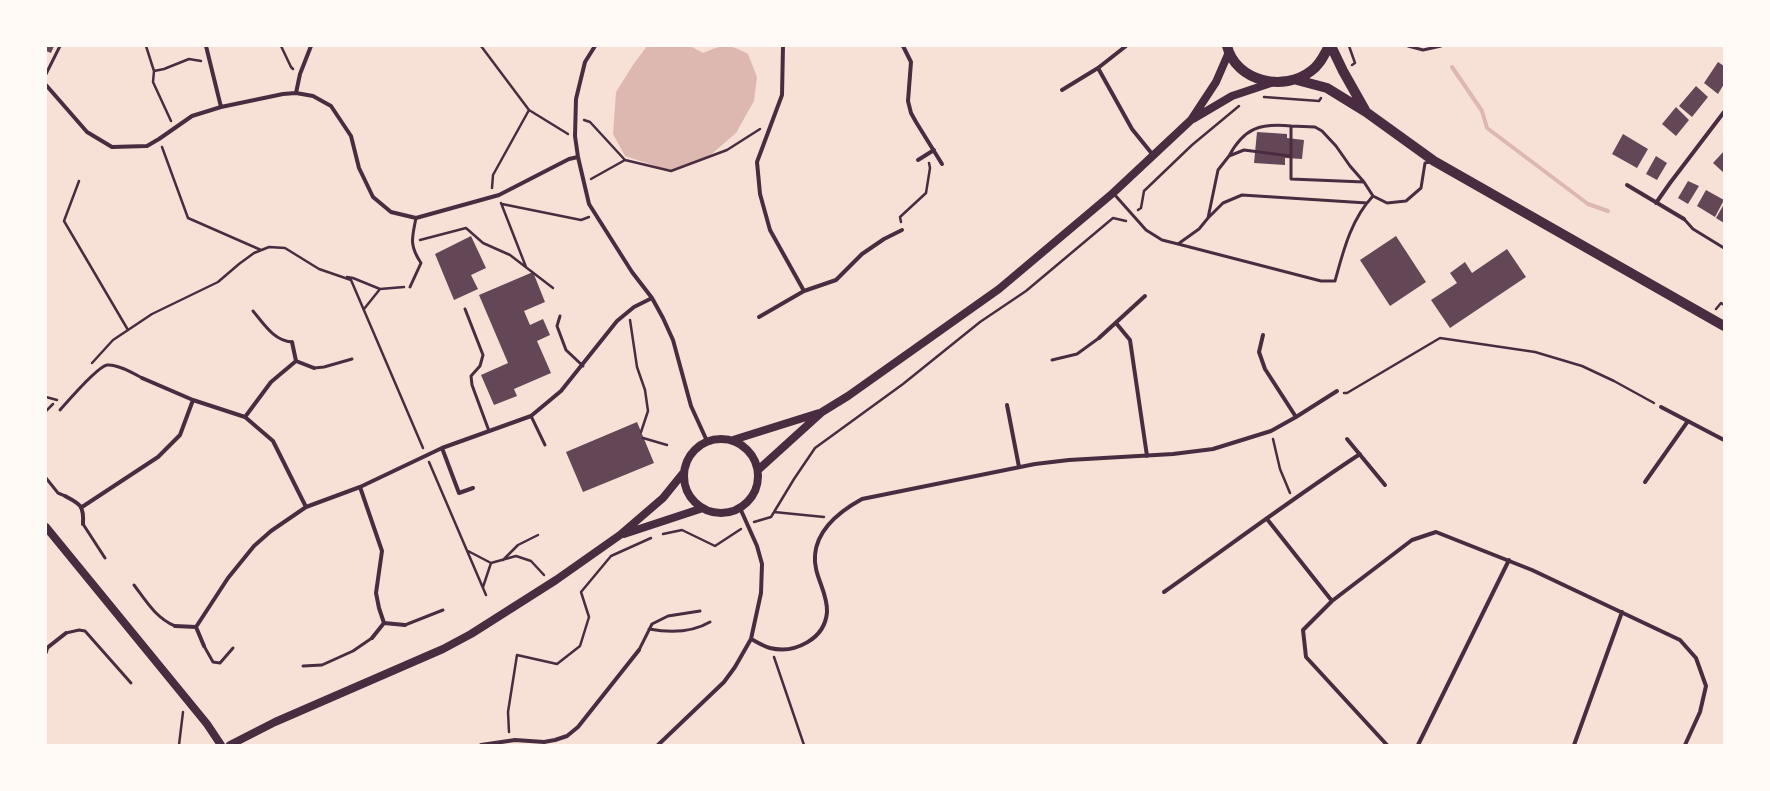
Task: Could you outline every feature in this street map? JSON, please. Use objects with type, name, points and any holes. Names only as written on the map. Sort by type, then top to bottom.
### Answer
[{"type":"main road","points":[[1330,46],[1366,112]]},
{"type":"main road","points":[[1228,49],[1240,68],[1253,77],[1271,82],[1283,83],[1297,80],[1312,71],[1323,58],[1330,46]]},
{"type":"main road","points":[[1191,120],[1216,82],[1228,49]]},
{"type":"main road","points":[[1297,80],[1327,88],[1366,112],[1434,161],[1724,326]]},
{"type":"main road","points":[[758,470],[822,412],[848,396],[999,289],[1113,193],[1191,120],[1232,96],[1271,82]]},
{"type":"main road","points":[[733,440],[822,412]]},
{"type":"main road","points":[[724,438],[733,440],[742,444],[750,451],[755,460],[758,470],[758,483],[753,496],[740,508],[728,512],[715,512],[703,508],[694,502],[688,493],[684,472],[686,462],[691,453],[698,446],[707,441],[724,438]]},
{"type":"main road","points":[[230,745],[275,722],[443,649],[471,634],[514,608],[620,536],[663,498],[684,472]]},
{"type":"main road","points":[[620,536],[703,508]]},
{"type":"main road","points":[[46,527],[208,724],[221,745]]},
{"type":"street","points":[[206,46],[221,107]]},
{"type":"street","points":[[296,93],[300,74],[311,46]]},
{"type":"street","points":[[595,46],[584,62],[576,100],[575,136],[583,183],[589,204],[632,272],[652,298],[663,318],[673,340],[691,406],[707,441]]},
{"type":"street","points":[[783,46],[782,96],[756,162],[760,194],[770,230],[804,290]]},
{"type":"street","points":[[903,46],[911,62],[908,101],[911,113],[942,164]]},
{"type":"street","points":[[1062,90],[1098,68],[1126,46]]},
{"type":"street","points":[[1098,68],[1132,129],[1153,156]]},
{"type":"street","points":[[46,86],[87,132],[112,147],[147,146],[159,140],[192,116],[221,107],[296,93],[313,96],[331,106],[351,136],[359,168],[373,197],[391,212],[416,218],[494,197],[569,159],[578,157]]},
{"type":"street","points":[[1656,203],[1724,112]]},
{"type":"street","points":[[918,160],[934,150]]},
{"type":"street","points":[[1627,185],[1684,220]]},
{"type":"street","points":[[759,317],[804,290],[836,280],[862,254],[884,239],[902,230]]},
{"type":"street","points":[[1099,338],[1145,296]]},
{"type":"street","points":[[196,627],[228,578],[254,546],[271,531],[306,508],[360,487],[442,448],[531,416],[561,391],[583,366],[617,321],[652,298]]},
{"type":"street","points":[[1116,323],[1130,340],[1147,456]]},
{"type":"street","points":[[1263,335],[1259,352],[1264,369],[1296,417]]},
{"type":"street","points":[[292,342],[296,361]]},
{"type":"street","points":[[296,361],[314,368]]},
{"type":"street","points":[[245,417],[271,382],[296,361]]},
{"type":"street","points":[[142,378],[193,400],[245,417],[273,441],[306,508]]},
{"type":"street","points":[[751,638],[771,648],[796,648],[812,640],[822,627],[827,612],[816,567],[815,555],[819,540],[835,518],[846,508],[862,499],[1019,467],[1069,460],[1147,456],[1213,449],[1271,431],[1337,391]]},
{"type":"street","points":[[82,507],[158,457],[180,435],[193,400]]},
{"type":"street","points":[[1007,405],[1019,467]]},
{"type":"street","points":[[1661,407],[1724,440]]},
{"type":"street","points":[[1645,482],[1688,421]]},
{"type":"street","points":[[1347,439],[1385,485]]},
{"type":"street","points":[[442,448],[459,493],[473,488]]},
{"type":"street","points":[[1164,592],[1293,499],[1360,454]]},
{"type":"street","points":[[360,487],[382,551],[376,593],[384,623]]},
{"type":"street","points":[[65,496],[82,507],[84,512],[83,524]]},
{"type":"street","points":[[658,745],[724,682],[735,667],[751,638],[761,593],[762,564],[757,546],[740,508]]},
{"type":"street","points":[[1267,519],[1332,601]]},
{"type":"street","points":[[1387,745],[1306,657],[1303,630],[1332,601],[1412,540],[1436,532],[1532,570],[1680,640],[1696,658],[1706,686],[1700,712],[1685,745]]},
{"type":"street","points":[[1418,745],[1509,560]]},
{"type":"street","points":[[1574,745],[1622,612]]},
{"type":"street","points":[[384,623],[405,625]]},
{"type":"street","points":[[372,638],[384,623]]},
{"type":"street","points":[[175,626],[196,627]]},
{"type":"street","points":[[196,627],[204,646]]},
{"type":"street","points":[[46,652],[47,648],[66,632]]},
{"type":"street","points":[[481,745],[509,741],[544,742],[567,736],[578,726],[639,650]]},
{"type":"lane","points":[[46,74],[60,46]]},
{"type":"lane","points":[[1408,46],[1423,50],[1441,46]]},
{"type":"lane","points":[[1291,126],[1291,179],[1364,182]]},
{"type":"lane","points":[[1208,218],[1218,170],[1241,138],[1250,131],[1259,127],[1315,127],[1322,131],[1336,146],[1373,196],[1387,203],[1406,201],[1421,188],[1425,163],[1434,161]]},
{"type":"lane","points":[[1229,156],[1244,150],[1290,156]]},
{"type":"lane","points":[[1113,193],[1146,230],[1162,240],[1321,281],[1335,281],[1347,240],[1367,202],[1373,196]]},
{"type":"lane","points":[[1178,244],[1199,229],[1223,203],[1242,195],[1367,202]]},
{"type":"lane","points":[[410,287],[421,263],[414,252],[412,243],[416,218]]},
{"type":"lane","points":[[1684,220],[1694,229],[1724,248]]},
{"type":"lane","points":[[465,309],[483,355],[480,366],[471,376],[472,385],[489,431]]},
{"type":"lane","points":[[253,311],[276,337],[283,341],[292,342]]},
{"type":"lane","points":[[560,316],[557,326],[566,350],[583,366]]},
{"type":"lane","points":[[1052,360],[1077,354],[1099,338]]},
{"type":"lane","points":[[314,368],[352,359]]},
{"type":"lane","points":[[60,410],[95,373],[106,365],[115,366],[142,378]]},
{"type":"lane","points":[[531,416],[545,445]]},
{"type":"lane","points":[[46,478],[58,493],[65,496]]},
{"type":"lane","points":[[83,524],[105,558]]},
{"type":"lane","points":[[134,585],[153,610],[168,623],[175,626]]},
{"type":"lane","points":[[405,625],[443,610]]},
{"type":"lane","points":[[639,650],[652,624],[668,616],[700,610]]},
{"type":"lane","points":[[649,629],[664,632],[687,630],[700,628],[710,622]]},
{"type":"lane","points":[[66,632],[79,630],[85,631],[131,683]]},
{"type":"lane","points":[[303,666],[322,665],[353,651],[372,638]]},
{"type":"lane","points":[[204,646],[213,662],[220,663],[233,648]]},
{"type":"path","points":[[146,46],[154,71],[153,82],[174,128]]},
{"type":"path","points":[[281,46],[291,67],[300,74]]},
{"type":"path","points":[[481,46],[529,110],[566,133],[575,136]]},
{"type":"path","points":[[1343,71],[1355,63],[1349,46]]},
{"type":"path","points":[[154,71],[164,69],[189,59],[210,62]]},
{"type":"path","points":[[1258,97],[1319,101],[1327,88]]},
{"type":"path","points":[[1141,208],[1144,191],[1192,145],[1237,107],[1244,104]]},
{"type":"path","points":[[494,197],[491,186],[493,175],[529,110]]},
{"type":"path","points":[[575,116],[590,122],[625,160],[671,171],[727,150],[772,122]]},
{"type":"path","points":[[159,140],[188,218],[261,250]]},
{"type":"path","points":[[902,230],[900,217],[926,193],[930,168],[926,155]]},
{"type":"path","points":[[583,183],[625,160]]},
{"type":"path","points":[[79,181],[64,221],[128,330]]},
{"type":"path","points":[[498,195],[526,267]]},
{"type":"path","points":[[502,204],[581,220],[595,214]]},
{"type":"path","points":[[764,520],[771,517],[815,448],[902,384],[980,322],[1026,291],[1113,218],[1126,221]]},
{"type":"path","points":[[412,243],[466,228],[483,243],[510,255],[553,288]]},
{"type":"path","points":[[89,366],[113,340],[152,314],[218,282],[238,264],[261,250],[269,247],[285,248],[319,269],[351,280],[486,595]]},
{"type":"path","points":[[344,277],[352,278],[380,289],[410,287]]},
{"type":"path","points":[[364,309],[380,289]]},
{"type":"path","points":[[629,312],[637,367],[645,390],[648,412],[641,432]]},
{"type":"path","points":[[1337,391],[1347,393],[1440,338],[1535,352],[1582,366],[1614,381],[1661,407]]},
{"type":"path","points":[[46,411],[62,394]]},
{"type":"path","points":[[46,397],[57,400]]},
{"type":"path","points":[[1271,431],[1280,469],[1293,499]]},
{"type":"path","points":[[643,438],[667,445]]},
{"type":"path","points":[[774,512],[835,518]]},
{"type":"path","points":[[509,741],[508,712],[517,655],[557,664],[580,646],[589,617],[581,592],[611,556],[657,535],[682,530],[716,546],[725,540]]},
{"type":"path","points":[[502,560],[518,545],[538,535]]},
{"type":"path","points":[[467,551],[491,563],[516,556],[532,560],[544,575]]},
{"type":"path","points":[[483,588],[491,563]]},
{"type":"path","points":[[771,648],[804,745]]},
{"type":"path","points":[[179,745],[183,706],[186,698]]},
{"type":"shaded area","points":[[647,46],[690,46],[703,53],[721,46],[730,46],[748,54],[757,77],[754,101],[736,133],[707,158],[671,171],[625,156],[613,134],[616,92]]},
{"type":"building","points":[[46,46],[54,46],[51,53],[46,51]]},
{"type":"building","points":[[1718,62],[1724,66],[1724,84],[1718,94],[1704,83]]},
{"type":"building","points":[[1696,86],[1708,97],[1692,117],[1679,106]]},
{"type":"building","points":[[1676,107],[1689,120],[1676,136],[1662,124]]},
{"type":"building","points":[[1257,132],[1287,134],[1287,138],[1304,140],[1302,159],[1285,158],[1285,165],[1254,163]]},
{"type":"building","points":[[1623,134],[1648,149],[1637,168],[1612,154]]},
{"type":"building","points":[[1724,151],[1724,173],[1713,163]]},
{"type":"building","points":[[1656,156],[1667,163],[1657,180],[1646,174]]},
{"type":"building","points":[[1688,181],[1699,186],[1688,204],[1678,198]]},
{"type":"building","points":[[1706,190],[1724,200],[1715,217],[1697,206]]},
{"type":"building","points":[[1724,204],[1724,223],[1716,218]]},
{"type":"building","points":[[471,236],[486,268],[471,275],[478,289],[454,300],[435,254]]},
{"type":"building","points":[[1396,236],[1426,282],[1390,306],[1360,260]]},
{"type":"building","points":[[1507,249],[1526,277],[1450,328],[1431,300],[1457,283],[1450,273],[1465,262],[1472,273]]},
{"type":"building","points":[[533,272],[545,302],[524,311],[530,325],[543,319],[550,335],[537,341],[551,373],[514,389],[517,396],[494,405],[481,375],[508,363],[479,295]]},
{"type":"building","points":[[637,422],[654,463],[583,492],[566,452]]},
{"type":"waterway","points":[[1452,67],[1482,111],[1487,128],[1588,204],[1608,211]]}]
